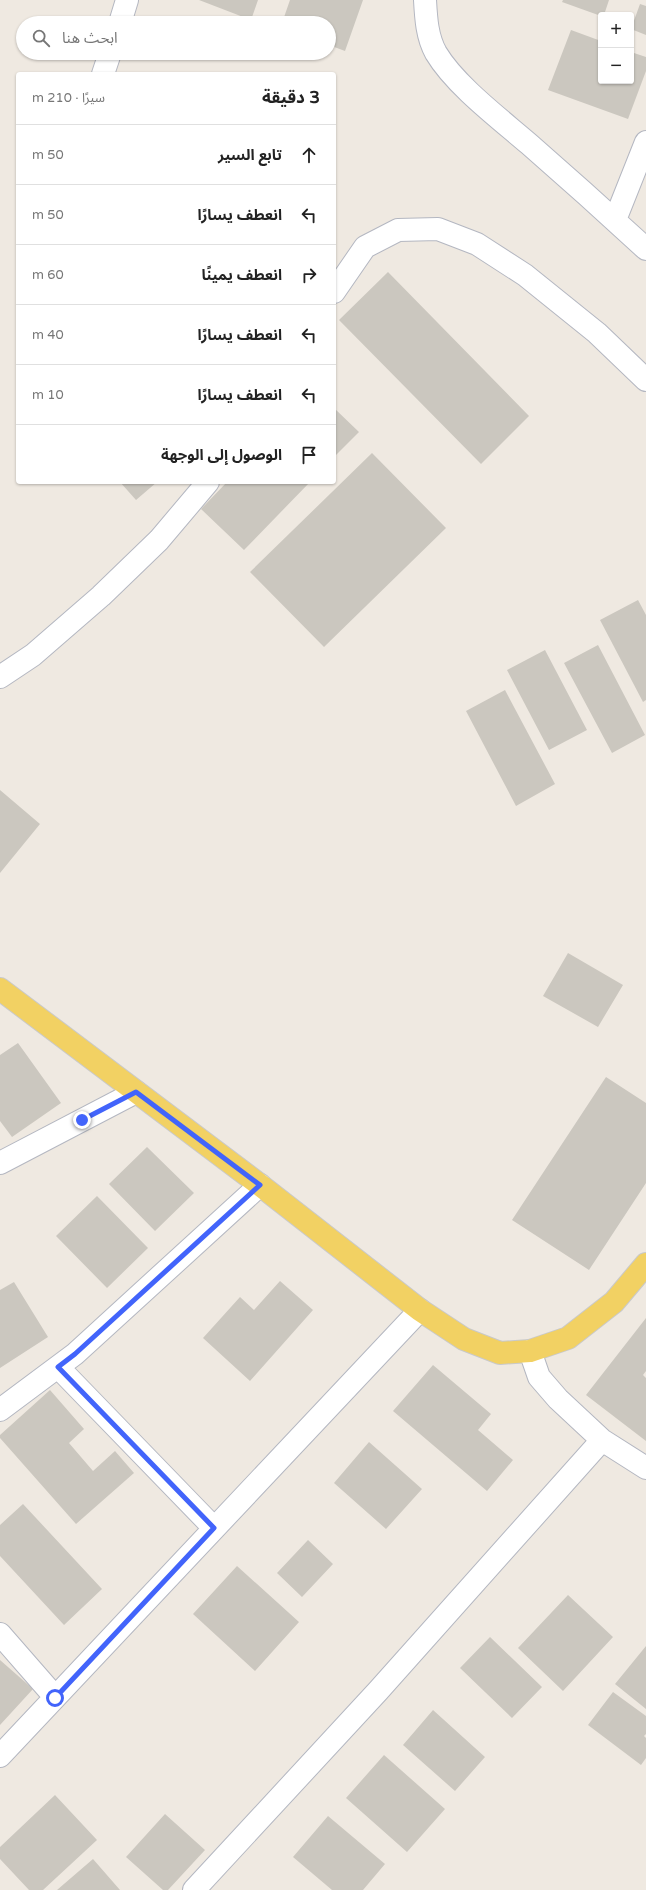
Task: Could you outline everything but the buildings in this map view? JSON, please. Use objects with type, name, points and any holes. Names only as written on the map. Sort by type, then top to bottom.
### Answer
[{"type":"main road","points":[[0,989],[260,1185],[420,1310],[464,1339],[485,1348],[500,1353],[530,1351],[568,1338],[614,1302],[646,1264]]},
{"type":"street","points":[[122,16],[127,0]]},
{"type":"street","points":[[426,0],[427,25],[436,52],[452,74],[493,113],[616,220],[646,249]]},
{"type":"street","points":[[104,72],[108,60]]},
{"type":"street","points":[[616,220],[646,142]]},
{"type":"street","points":[[336,289],[365,247],[398,230],[438,229],[477,244],[525,275],[597,333],[646,380]]},
{"type":"street","points":[[0,677],[33,655],[101,596],[159,540],[206,484]]},
{"type":"street","points":[[0,1163],[136,1092]]},
{"type":"street","points":[[0,1410],[75,1354],[260,1185]]},
{"type":"street","points":[[0,1756],[420,1310]]},
{"type":"street","points":[[530,1351],[539,1377],[558,1399],[602,1440],[646,1468]]},
{"type":"street","points":[[58,1367],[214,1528]]},
{"type":"street","points":[[194,1890],[383,1685],[602,1440]]},
{"type":"street","points":[[0,1634],[55,1698]]},
{"type":"route","points":[[55,1698],[214,1528],[58,1367],[75,1354],[260,1185],[136,1092],[82,1120]]}]
